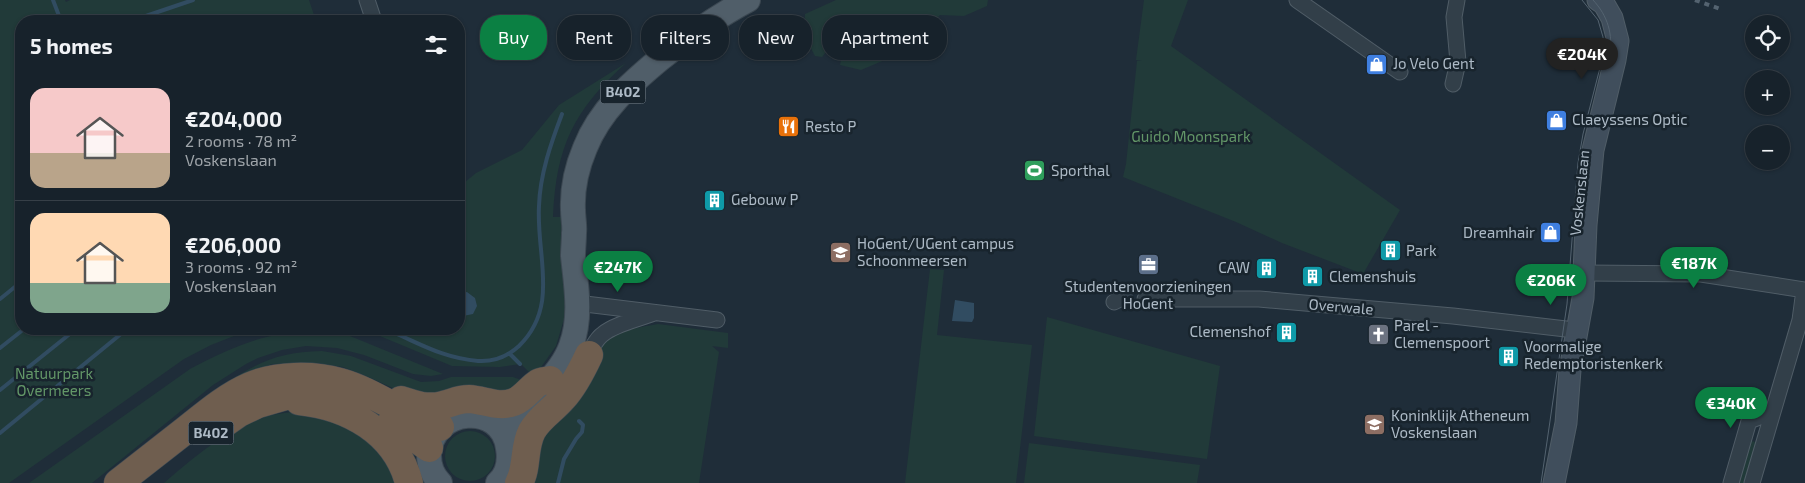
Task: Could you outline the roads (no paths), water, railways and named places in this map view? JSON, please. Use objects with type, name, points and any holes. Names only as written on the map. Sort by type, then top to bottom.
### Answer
[{"type":"highway","points":[[519,483],[526,465],[526,447],[533,429],[564,397],[584,367],[585,357]]},
{"type":"highway","name":"B402","points":[[118,483],[209,411],[251,386],[274,379],[315,378],[339,382],[372,395],[426,423],[435,437]]},
{"type":"highway","points":[[372,395],[386,393],[422,407],[434,407],[456,400],[471,399],[501,405],[515,402],[539,382],[550,380]]},
{"type":"highway","name":"B402","points":[[147,483],[192,446],[239,414],[258,404],[296,393],[336,397],[403,429],[435,437]]},
{"type":"highway","points":[[283,398],[335,407],[352,414],[382,437],[398,458],[409,483]]},
{"type":"main road","name":"B402","points":[[508,444],[510,437],[518,428],[558,395],[585,357],[591,321],[584,304],[572,245],[574,233],[573,202],[578,169],[593,130],[617,97],[636,80],[685,39],[712,20],[748,0]]},
{"type":"main road","name":"B402","points":[[435,437],[451,420],[463,416],[476,416],[488,420],[501,419],[511,415],[536,396],[564,360],[571,346],[584,304]]},
{"type":"main road","points":[[488,420],[504,434],[508,444],[510,457],[507,470],[498,483]]},
{"type":"main road","points":[[435,437],[429,459],[431,470],[440,483]]},
{"type":"street","points":[[367,0],[372,15]]},
{"type":"street","points":[[1297,0],[1400,72]]},
{"type":"street","points":[[1453,84],[1458,62],[1454,18],[1457,0]]},
{"type":"street","name":"Voskenslaan","points":[[1545,483],[1572,288],[1583,155],[1607,52],[1607,36],[1603,23],[1597,11],[1588,0]]},
{"type":"street","name":"Voskenslaan","points":[[1554,483],[1566,423],[1570,370],[1583,298],[1586,225],[1593,150],[1616,60],[1618,41],[1612,18],[1604,4],[1598,0]]},
{"type":"street","points":[[1585,274],[1701,274],[1805,290],[1800,320],[1752,483]]},
{"type":"street","name":"Overwale","points":[[1145,299],[1259,299],[1453,316],[1566,329]]},
{"type":"street","points":[[584,304],[717,320]]},
{"type":"street","points":[[585,357],[602,334],[655,312]]},
{"type":"street","points":[[1731,483],[1749,421],[1772,412]]},
{"type":"water","points":[[465,292],[475,298],[477,306],[473,314],[465,316]]},
{"type":"water","points":[[955,300],[974,303],[974,318],[972,322],[952,321]]},
{"type":"waterway","points":[[53,0],[59,15]]},
{"type":"waterway","points":[[149,15],[193,0]]},
{"type":"waterway","points":[[398,335],[452,357],[489,361],[510,353],[532,331],[543,297],[539,225],[541,182],[562,114]]},
{"type":"waterway","points":[[0,299],[15,287]]},
{"type":"waterway","points":[[0,348],[16,335]]},
{"type":"waterway","points":[[0,390],[69,335]]},
{"type":"waterway","points":[[0,433],[120,335]]},
{"type":"waterway","points":[[510,354],[520,364]]},
{"type":"waterway","points":[[558,483],[564,459],[582,432],[583,425],[579,421]]},
{"type":"tunnel","points":[[1118,300],[1145,299]]},
{"type":"tram line","points":[[1541,483],[1567,304],[1578,163],[1583,134],[1604,52],[1603,37],[1598,20],[1582,0]]},
{"type":"tram line","points":[[1593,0],[1606,19],[1611,40],[1610,56]]},
{"type":"railway","points":[[1695,0],[1723,10]]},
{"type":"place","name":"Jo Velo Gent","points":[[1377,64]]},
{"type":"place","name":"Claeyssens Optic","points":[[1556,120]]},
{"type":"place","name":"Resto P","points":[[789,127]]},
{"type":"place","name":"Sporthal","points":[[1035,171]]},
{"type":"place","name":"Gebouw P","points":[[715,200]]},
{"type":"place","name":"Dreamhair","points":[[1551,233]]},
{"type":"place","name":"Park","points":[[1390,251]]},
{"type":"place","name":"HoGent/UGent campus Schoonmeersen","points":[[841,253]]},
{"type":"place","name":"Studentenvoorzieningen HoGent","points":[[1148,264]]},
{"type":"place","name":"CAW","points":[[1266,268]]},
{"type":"place","name":"Clemenshuis","points":[[1313,277]]},
{"type":"place","name":"Clemenshof","points":[[1287,332]]},
{"type":"place","name":"Parel - Clemenspoort","points":[[1378,335]]},
{"type":"place","name":"Voormalige Redemptoristenkerk","points":[[1508,356]]},
{"type":"place","name":"Koninklijk Atheneum Voskenslaan","points":[[1375,425]]},
{"type":"park label","name":"Guido Moonspark","points":[[1191,137]]},
{"type":"park label","name":"Natuurpark Overmeers","points":[[54,382]]}]
